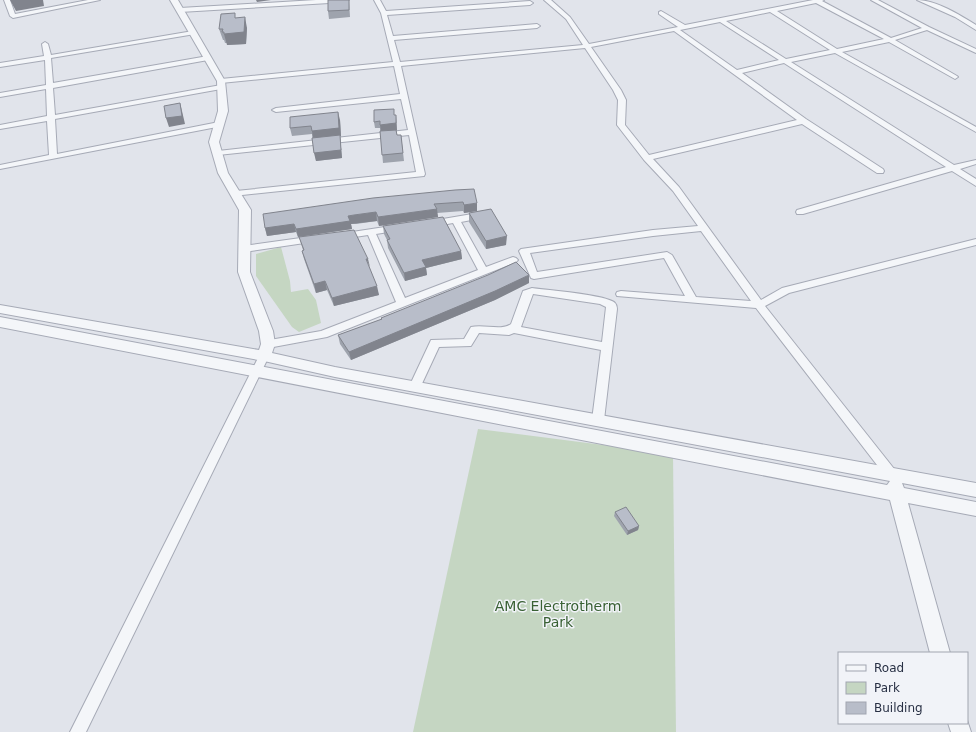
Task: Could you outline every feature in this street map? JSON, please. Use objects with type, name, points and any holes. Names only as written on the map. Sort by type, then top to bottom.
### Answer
[{"type":"street","points":[[7,0],[13,16],[97,0]]},
{"type":"street","points":[[47,0],[50,9]]},
{"type":"street","points":[[78,732],[266,350],[263,324],[244,272],[245,210],[224,173],[214,142],[223,111],[221,84],[208,58],[174,0]]},
{"type":"street","points":[[180,10],[346,0]]},
{"type":"street","points":[[236,194],[421,174],[391,38],[384,13],[377,0]]},
{"type":"street","points":[[547,0],[568,18],[588,46],[622,100],[621,125],[647,158],[676,188],[759,305],[891,474],[898,494],[940,652]]},
{"type":"street","points":[[0,127],[221,84],[397,64],[588,46],[819,0],[955,77]]},
{"type":"street","points":[[874,0],[927,28],[976,51]]},
{"type":"street","points":[[920,0],[957,16],[976,28]]},
{"type":"street","points":[[384,13],[501,3],[530,3]]},
{"type":"street","points":[[771,10],[836,51],[976,130]]},
{"type":"street","points":[[661,13],[736,72],[880,171]]},
{"type":"street","points":[[721,20],[976,182]]},
{"type":"street","points":[[391,38],[538,26]]},
{"type":"street","points":[[736,72],[890,40],[927,28]]},
{"type":"street","points":[[0,65],[193,32]]},
{"type":"street","points":[[45,44],[48,57],[53,157]]},
{"type":"street","points":[[0,95],[208,58]]},
{"type":"street","points":[[276,110],[404,96]]},
{"type":"street","points":[[647,158],[804,120]]},
{"type":"street","points":[[0,167],[219,124]]},
{"type":"street","points":[[218,153],[411,132]]},
{"type":"street","points":[[800,212],[976,162]]},
{"type":"street","points":[[425,224],[490,214]]},
{"type":"street","points":[[456,220],[484,271]]},
{"type":"street","points":[[244,249],[409,227]]},
{"type":"street","points":[[692,299],[667,256],[534,276],[524,251],[653,233],[704,228]]},
{"type":"street","points":[[371,232],[402,304]]},
{"type":"street","points":[[622,294],[759,305],[786,290],[976,242]]},
{"type":"street","points":[[266,350],[323,334],[513,260]]},
{"type":"street","points":[[415,387],[435,343],[467,343],[475,330],[479,328],[509,331],[516,326],[527,293],[532,291],[602,301],[611,305],[612,309],[598,420]]},
{"type":"street","points":[[0,310],[266,350],[335,372],[976,490]]},
{"type":"street","points":[[0,322],[976,509]]},
{"type":"street","points":[[512,329],[607,347]]},
{"type":"green space","points":[[281,247],[290,281],[291,292],[308,289],[316,300],[321,323],[299,332],[292,327],[256,276],[256,254]]},
{"type":"green space","name":"AMC Electrotherm Park","points":[[478,429],[673,454],[676,732],[413,732]]},
{"type":"building","points":[[328,0],[349,0],[349,10],[328,11]]},
{"type":"building","points":[[235,13],[235,18],[245,17],[244,32],[224,34],[224,32],[222,32],[223,29],[219,29],[221,14]]},
{"type":"building","points":[[180,103],[182,116],[166,118],[164,106]]},
{"type":"building","points":[[394,109],[396,123],[380,125],[380,121],[374,122],[374,110]]},
{"type":"building","points":[[338,112],[339,128],[312,131],[311,126],[290,128],[290,117]]},
{"type":"building","points":[[396,130],[397,135],[401,135],[403,153],[382,155],[380,131]]},
{"type":"building","points":[[340,135],[341,150],[314,153],[312,138]]},
{"type":"building","points":[[474,189],[477,203],[464,205],[463,202],[434,204],[437,209],[378,217],[376,212],[354,215],[348,216],[350,221],[296,229],[294,224],[265,228],[263,214],[373,198]]},
{"type":"building","points":[[491,209],[507,236],[486,241],[469,213]]},
{"type":"building","points":[[443,217],[461,251],[422,260],[426,267],[404,273],[387,240],[390,239],[383,226]]},
{"type":"building","points":[[354,230],[368,259],[366,259],[377,286],[332,298],[325,281],[314,284],[302,251],[304,250],[299,237]]},
{"type":"building","points":[[516,262],[529,275],[495,291],[349,352],[338,335],[382,319],[381,318],[488,275]]},
{"type":"building","points":[[626,507],[639,526],[628,531],[615,512]]}]
